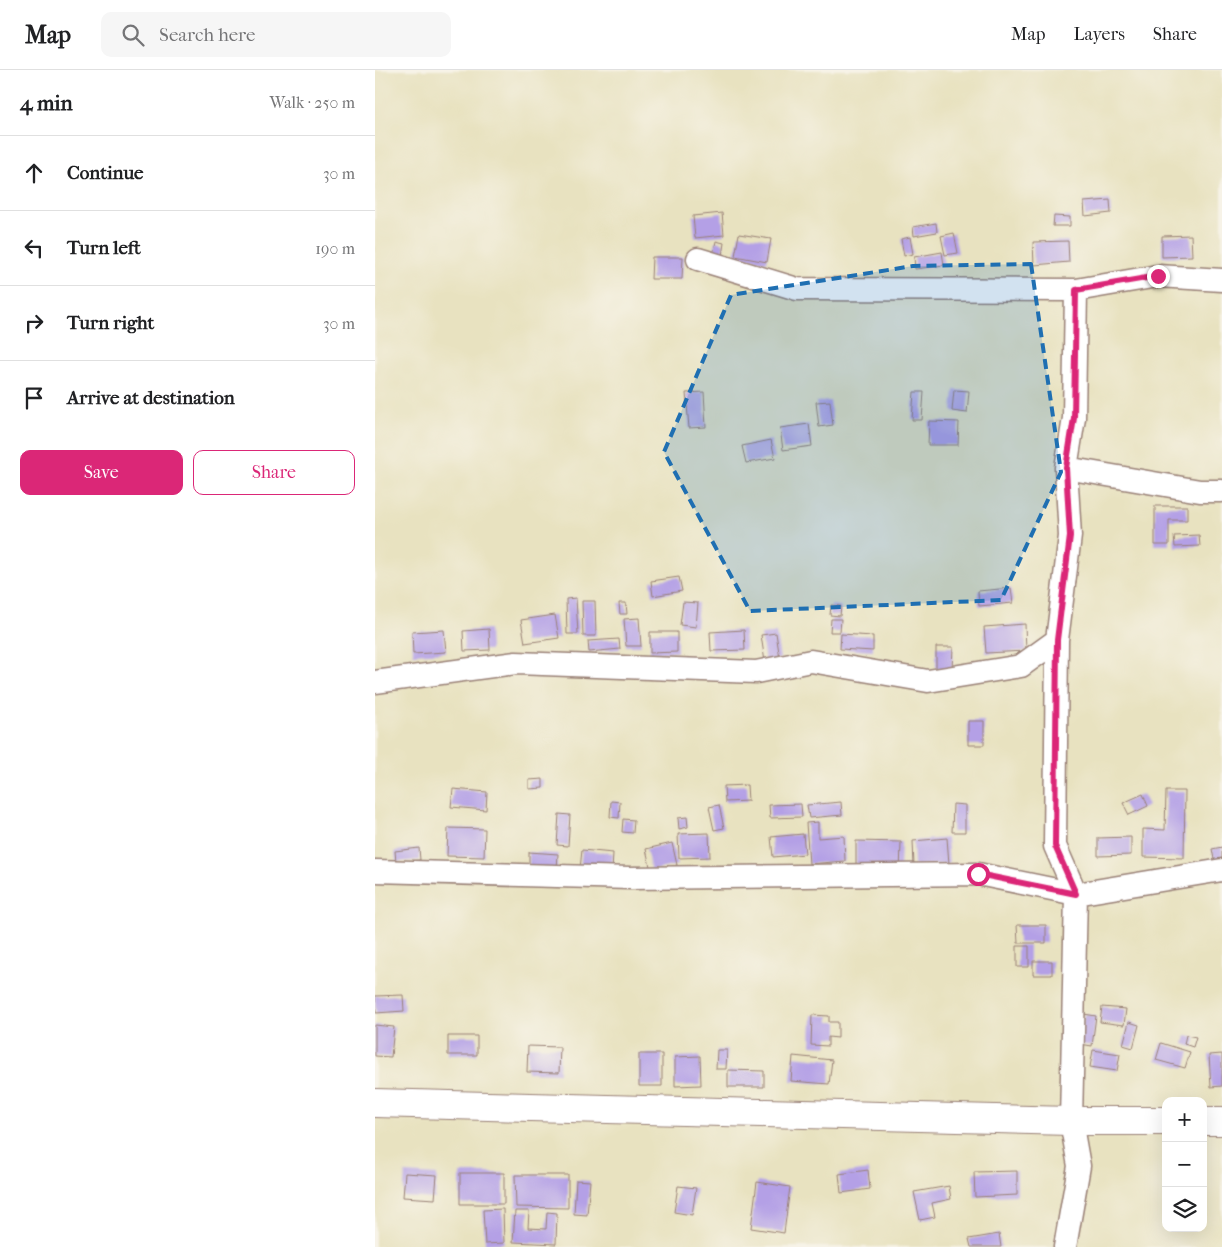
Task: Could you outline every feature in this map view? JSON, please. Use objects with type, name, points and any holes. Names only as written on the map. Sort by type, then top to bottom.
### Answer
[{"type":"street","points":[[698,259],[797,289],[1076,290],[1158,276],[1222,280]]},
{"type":"street","points":[[1065,1247],[1079,1166],[1071,1121],[1076,894],[1055,846],[1057,640],[1070,536],[1066,468],[1074,418],[1076,290]]},
{"type":"street","points":[[1066,468],[1200,491],[1222,491]]},
{"type":"street","points":[[375,682],[515,664],[755,672],[811,661],[928,681],[1021,666],[1057,640]]},
{"type":"street","points":[[375,871],[630,878],[978,874],[1076,894],[1222,870]]},
{"type":"street","points":[[375,1103],[1071,1121],[1162,1121]]},
{"type":"street","points":[[1207,1121],[1222,1121]]},
{"type":"highlighted area","points":[[1031,264],[1061,472],[1001,600],[750,611],[664,452],[731,295],[913,266]]},
{"type":"building","points":[[1110,200],[1111,213],[1085,216],[1084,202]]},
{"type":"building","points":[[722,213],[724,235],[695,238],[693,216]]},
{"type":"building","points":[[1054,216],[1070,217],[1070,226],[1053,226]]},
{"type":"building","points":[[936,223],[937,232],[914,236],[913,227]]},
{"type":"building","points":[[954,233],[958,253],[945,255],[941,236]]},
{"type":"building","points":[[739,234],[771,239],[767,262],[735,256]]},
{"type":"building","points":[[1191,235],[1192,256],[1162,257],[1162,236]]},
{"type":"building","points":[[910,237],[913,254],[904,256],[901,239]]},
{"type":"building","points":[[716,241],[724,243],[721,262],[712,260]]},
{"type":"building","points":[[1068,241],[1069,262],[1034,265],[1033,242]]},
{"type":"building","points":[[942,252],[944,265],[915,269],[914,257]]},
{"type":"building","points":[[652,257],[683,257],[682,279],[651,279]]},
{"type":"building","points":[[954,390],[969,391],[967,413],[952,411]]},
{"type":"building","points":[[704,392],[706,427],[689,428],[686,393]]},
{"type":"building","points":[[914,392],[924,392],[922,420],[912,420]]},
{"type":"building","points":[[830,401],[833,425],[819,427],[816,402]]},
{"type":"building","points":[[929,421],[959,422],[958,445],[928,445]]},
{"type":"building","points":[[809,424],[812,446],[783,450],[780,428]]},
{"type":"building","points":[[771,440],[775,458],[746,463],[742,446]]},
{"type":"building","points":[[1155,506],[1187,506],[1187,520],[1169,520],[1169,545],[1155,545]]},
{"type":"building","points":[[1199,535],[1200,546],[1175,547],[1174,536]]},
{"type":"building","points":[[679,577],[682,591],[653,596],[651,581]]},
{"type":"building","points":[[1011,588],[1013,603],[979,606],[978,591]]},
{"type":"building","points":[[576,598],[578,634],[567,634],[566,599]]},
{"type":"building","points":[[582,601],[595,601],[596,636],[583,636]]},
{"type":"building","points":[[683,602],[698,603],[696,627],[680,625]]},
{"type":"building","points":[[619,603],[626,603],[627,614],[620,614]]},
{"type":"building","points":[[831,605],[841,606],[840,616],[830,615]]},
{"type":"building","points":[[555,615],[559,638],[525,643],[521,620]]},
{"type":"building","points":[[639,618],[641,646],[626,646],[624,619]]},
{"type":"building","points":[[831,619],[841,619],[840,632],[830,632]]},
{"type":"building","points":[[1025,624],[1026,651],[986,653],[984,627]]},
{"type":"building","points":[[489,629],[490,650],[464,651],[463,631]]},
{"type":"building","points":[[444,630],[446,652],[413,654],[412,632]]},
{"type":"building","points":[[744,630],[745,650],[711,651],[710,632]]},
{"type":"building","points":[[650,632],[677,632],[677,652],[650,653]]},
{"type":"building","points":[[776,633],[780,659],[765,662],[761,635]]},
{"type":"building","points":[[841,634],[873,636],[873,651],[840,649]]},
{"type":"building","points":[[619,639],[620,649],[589,652],[588,641]]},
{"type":"building","points":[[936,647],[953,647],[952,669],[936,669]]},
{"type":"building","points":[[968,721],[984,721],[984,745],[968,745]]},
{"type":"building","points":[[543,779],[543,788],[529,789],[529,780]]},
{"type":"building","points":[[747,785],[748,801],[725,802],[724,786]]},
{"type":"building","points":[[453,789],[487,792],[486,810],[451,807]]},
{"type":"building","points":[[1166,791],[1185,791],[1184,858],[1143,857],[1143,829],[1165,830]]},
{"type":"building","points":[[1143,794],[1148,806],[1129,815],[1123,803]]},
{"type":"building","points":[[611,801],[620,802],[619,818],[610,817]]},
{"type":"building","points":[[841,802],[842,815],[809,818],[807,805]]},
{"type":"building","points":[[801,804],[802,817],[770,818],[769,805]]},
{"type":"building","points":[[953,804],[965,805],[965,832],[952,832]]},
{"type":"building","points":[[719,805],[724,828],[714,830],[709,807]]},
{"type":"building","points":[[559,814],[570,815],[568,846],[557,845]]},
{"type":"building","points":[[687,817],[688,827],[679,829],[678,818]]},
{"type":"building","points":[[623,819],[634,820],[633,833],[622,832]]},
{"type":"building","points":[[818,822],[818,838],[844,836],[845,861],[809,864],[806,823]]},
{"type":"building","points":[[448,828],[485,829],[484,857],[447,856]]},
{"type":"building","points":[[709,833],[710,857],[679,858],[678,834]]},
{"type":"building","points":[[803,834],[805,854],[773,857],[771,837]]},
{"type":"building","points":[[1131,837],[1131,855],[1098,856],[1098,838]]},
{"type":"building","points":[[947,838],[949,864],[914,866],[913,841]]},
{"type":"building","points":[[856,841],[901,842],[900,874],[856,866]]},
{"type":"building","points":[[672,843],[677,865],[651,871],[646,849]]},
{"type":"building","points":[[1222,847],[1222,862],[1215,864],[1212,849]]},
{"type":"building","points":[[419,848],[420,860],[396,862],[395,851]]},
{"type":"building","points":[[582,850],[613,853],[612,872],[580,869]]},
{"type":"building","points":[[529,852],[558,854],[557,869],[529,868]]},
{"type":"building","points":[[1017,925],[1046,925],[1046,943],[1018,943]]},
{"type":"building","points":[[1017,946],[1029,946],[1029,967],[1017,967]]},
{"type":"building","points":[[1033,961],[1052,961],[1052,975],[1033,975]]},
{"type":"building","points":[[403,995],[404,1011],[376,1013],[375,996]]},
{"type":"building","points":[[1102,1007],[1126,1009],[1124,1025],[1100,1022]]},
{"type":"building","points":[[1084,1014],[1096,1016],[1092,1046],[1080,1044]]},
{"type":"building","points":[[812,1015],[829,1016],[829,1022],[838,1022],[838,1038],[828,1037],[828,1046],[811,1045]]},
{"type":"building","points":[[1129,1022],[1139,1025],[1133,1048],[1123,1045]]},
{"type":"building","points":[[375,1025],[394,1027],[391,1057],[375,1056]]},
{"type":"building","points":[[1186,1035],[1196,1037],[1193,1047],[1184,1044]]},
{"type":"building","points":[[448,1036],[477,1036],[477,1055],[448,1055]]},
{"type":"building","points":[[1161,1043],[1190,1052],[1185,1068],[1156,1060]]},
{"type":"building","points":[[528,1046],[560,1047],[559,1073],[527,1072]]},
{"type":"building","points":[[717,1050],[727,1050],[726,1069],[716,1069]]},
{"type":"building","points":[[1093,1050],[1120,1054],[1117,1071],[1090,1067]]},
{"type":"building","points":[[639,1054],[662,1054],[662,1086],[639,1086]]},
{"type":"building","points":[[1222,1054],[1222,1086],[1211,1087],[1209,1055]]},
{"type":"building","points":[[700,1056],[701,1085],[675,1086],[675,1057]]},
{"type":"building","points":[[793,1056],[832,1060],[829,1084],[791,1081]]},
{"type":"building","points":[[728,1070],[764,1071],[764,1087],[728,1087]]},
{"type":"building","points":[[868,1170],[870,1189],[841,1193],[839,1174]]},
{"type":"building","points":[[1017,1171],[1017,1195],[975,1197],[974,1172]]},
{"type":"building","points":[[405,1173],[437,1175],[435,1199],[403,1197]]},
{"type":"building","points":[[460,1173],[504,1173],[504,1204],[460,1204]]},
{"type":"building","points":[[515,1175],[568,1175],[568,1208],[516,1207]]},
{"type":"building","points":[[576,1180],[590,1181],[587,1215],[574,1214]]},
{"type":"building","points":[[757,1182],[790,1187],[784,1233],[751,1228]]},
{"type":"building","points":[[678,1186],[696,1188],[692,1215],[674,1212]]},
{"type":"building","points":[[949,1186],[951,1199],[932,1203],[935,1217],[920,1220],[914,1192]]},
{"type":"building","points":[[503,1209],[504,1243],[485,1244],[483,1210]]},
{"type":"building","points":[[515,1211],[529,1211],[528,1228],[546,1229],[547,1212],[557,1213],[556,1244],[513,1242]]},
{"type":"building","points":[[999,1234],[1001,1247],[971,1247],[969,1239]]},
{"type":"route","points":[[978,874],[1076,894],[1055,846],[1057,640],[1070,536],[1066,468],[1074,418],[1076,290],[1158,276]]}]
